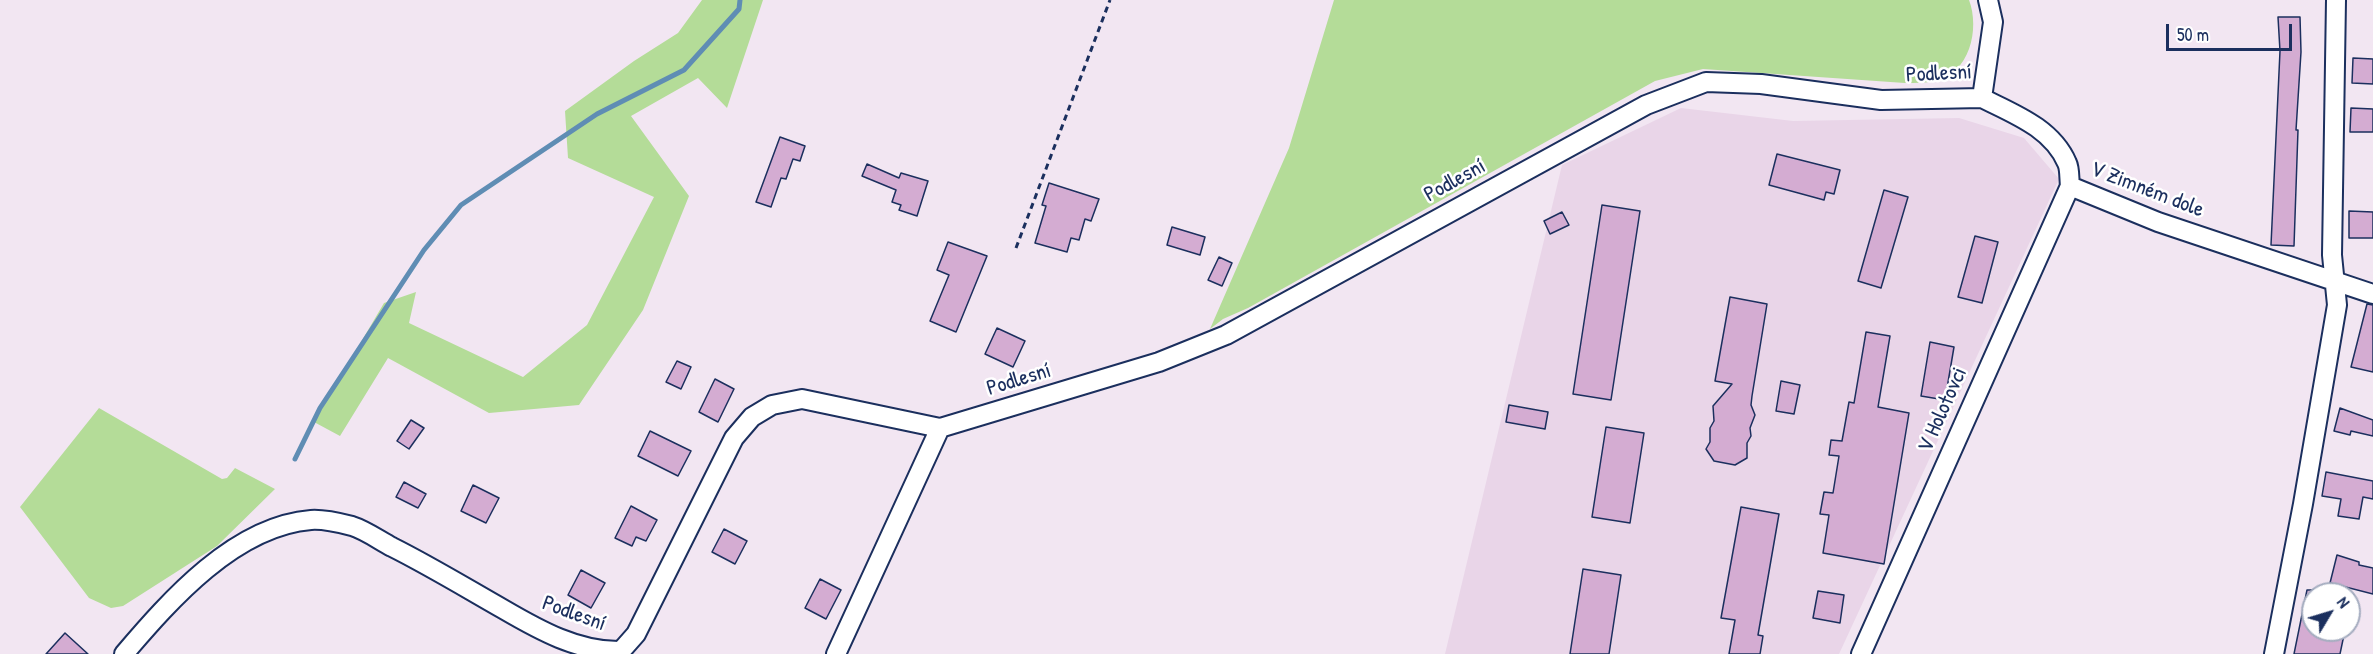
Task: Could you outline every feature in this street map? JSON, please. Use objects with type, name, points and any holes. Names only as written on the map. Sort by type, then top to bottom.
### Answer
[{"type":"street","name":"Podlesní","points":[[124,654],[181,591],[242,543],[278,527],[313,519],[353,527],[421,562],[523,620],[581,647],[622,652],[636,634],[734,438],[752,417],[772,405],[802,399],[940,428],[1159,362],[1226,335],[1646,105],[1706,82],[1761,84],[1881,100],[1982,98],[1993,22],[1988,0]]},
{"type":"street","points":[[2274,654],[2303,504],[2337,305],[2332,255],[2336,0]]},
{"type":"street","name":"V Zimném dole","points":[[1982,98],[2035,124],[2059,148],[2068,165],[2070,186],[2158,222],[2373,294]]},
{"type":"street","name":"V Holotovci","points":[[1861,654],[2070,186]]},
{"type":"street","points":[[836,654],[940,428]]},
{"type":"path","points":[[1016,248],[1110,0]]},
{"type":"shaded area","points":[[1681,108],[1793,121],[1959,118],[2024,138],[2059,179],[1839,654],[1445,654],[1562,165]]},
{"type":"green space","points":[[702,0],[763,0],[727,108],[698,78],[631,116],[689,196],[643,310],[579,405],[489,413],[388,358],[340,436],[314,422],[384,303],[416,292],[409,323],[523,377],[587,325],[654,197],[568,158],[565,111],[634,61],[678,33]]},
{"type":"green space","points":[[1334,0],[1969,0],[1973,24],[1969,49],[1964,60],[1946,77],[1931,82],[1905,83],[1703,69],[1655,81],[1248,308],[1223,319],[1210,329],[1289,148]]},
{"type":"green space","points":[[99,408],[222,479],[227,478],[235,468],[275,489],[217,546],[123,606],[111,608],[89,598],[20,507]]},
{"type":"building","points":[[2278,17],[2300,17],[2301,52],[2296,130],[2298,130],[2294,246],[2271,245],[2280,51]]},
{"type":"building","points":[[2353,58],[2373,59],[2373,84],[2352,83]]},
{"type":"building","points":[[2351,108],[2373,109],[2373,132],[2350,132]]},
{"type":"building","points":[[780,137],[805,146],[800,161],[793,159],[786,179],[781,178],[771,207],[756,202]]},
{"type":"building","points":[[1777,154],[1840,170],[1834,194],[1826,192],[1824,200],[1769,185]]},
{"type":"building","points":[[867,164],[899,178],[901,173],[928,181],[917,216],[899,210],[901,205],[892,202],[896,190],[862,176]]},
{"type":"building","points":[[1049,183],[1099,199],[1091,221],[1085,219],[1079,240],[1071,238],[1067,252],[1035,243],[1046,206],[1042,205]]},
{"type":"building","points":[[1884,190],[1908,197],[1881,288],[1858,281]]},
{"type":"building","points":[[1602,205],[1640,211],[1611,400],[1573,394]]},
{"type":"building","points":[[2349,211],[2373,212],[2373,238],[2349,238]]},
{"type":"building","points":[[1562,212],[1569,225],[1550,234],[1544,221]]},
{"type":"building","points":[[1172,227],[1205,237],[1200,255],[1167,245]]},
{"type":"building","points":[[1975,236],[1998,242],[1982,303],[1958,297]]},
{"type":"building","points":[[948,242],[987,256],[956,332],[930,321],[949,275],[937,270]]},
{"type":"building","points":[[1219,257],[1232,263],[1222,286],[1208,280]]},
{"type":"building","points":[[1730,297],[1767,304],[1752,396],[1751,405],[1755,415],[1750,428],[1751,436],[1747,443],[1747,458],[1735,465],[1714,461],[1706,449],[1710,442],[1710,428],[1714,421],[1713,406],[1732,384],[1715,381]]},
{"type":"building","points":[[2367,304],[2373,305],[2373,372],[2351,367]]},
{"type":"building","points":[[997,328],[1025,341],[1013,367],[985,354]]},
{"type":"building","points":[[1866,332],[1890,336],[1878,407],[1909,413],[1884,564],[1823,553],[1829,515],[1820,514],[1824,492],[1833,493],[1839,456],[1829,455],[1831,440],[1842,441],[1849,402],[1854,403]]},
{"type":"building","points":[[1930,342],[1954,347],[1945,400],[1921,396]]},
{"type":"building","points":[[677,361],[691,367],[681,389],[666,382]]},
{"type":"building","points":[[715,379],[734,389],[718,422],[699,412]]},
{"type":"building","points":[[1781,381],[1800,385],[1794,414],[1776,411]]},
{"type":"building","points":[[1509,405],[1548,412],[1545,429],[1506,422]]},
{"type":"building","points":[[2340,408],[2373,420],[2373,436],[2351,431],[2350,435],[2334,431]]},
{"type":"building","points":[[411,420],[424,428],[409,449],[397,441]]},
{"type":"building","points":[[1606,427],[1644,433],[1630,523],[1592,517]]},
{"type":"building","points":[[650,431],[691,451],[678,476],[638,456]]},
{"type":"building","points":[[2326,472],[2373,481],[2373,499],[2363,497],[2359,519],[2338,516],[2341,499],[2322,496]]},
{"type":"building","points":[[404,482],[426,494],[418,508],[396,497]]},
{"type":"building","points":[[473,485],[499,498],[486,523],[461,511]]},
{"type":"building","points":[[631,506],[657,520],[646,541],[636,537],[632,546],[615,538]]},
{"type":"building","points":[[1741,507],[1779,514],[1758,635],[1763,636],[1760,654],[1729,654],[1735,620],[1721,618]]},
{"type":"building","points":[[724,529],[747,541],[735,564],[712,552]]},
{"type":"building","points":[[2337,555],[2359,562],[2359,565],[2373,568],[2373,594],[2361,591],[2361,582],[2330,582]]},
{"type":"building","points":[[1583,569],[1621,575],[1609,654],[1570,654]]},
{"type":"building","points":[[581,570],[605,583],[591,608],[568,595]]},
{"type":"building","points":[[820,579],[841,590],[826,619],[805,608]]},
{"type":"building","points":[[1818,591],[1844,595],[1840,623],[1813,618]]},
{"type":"building","points":[[2301,620],[2301,642],[2342,642],[2340,654],[2294,654]]},
{"type":"building","points":[[65,633],[88,654],[46,654]]},
{"type":"waterway","points":[[295,459],[320,408],[424,250],[461,205],[597,114],[684,70],[739,9],[740,0]]}]
